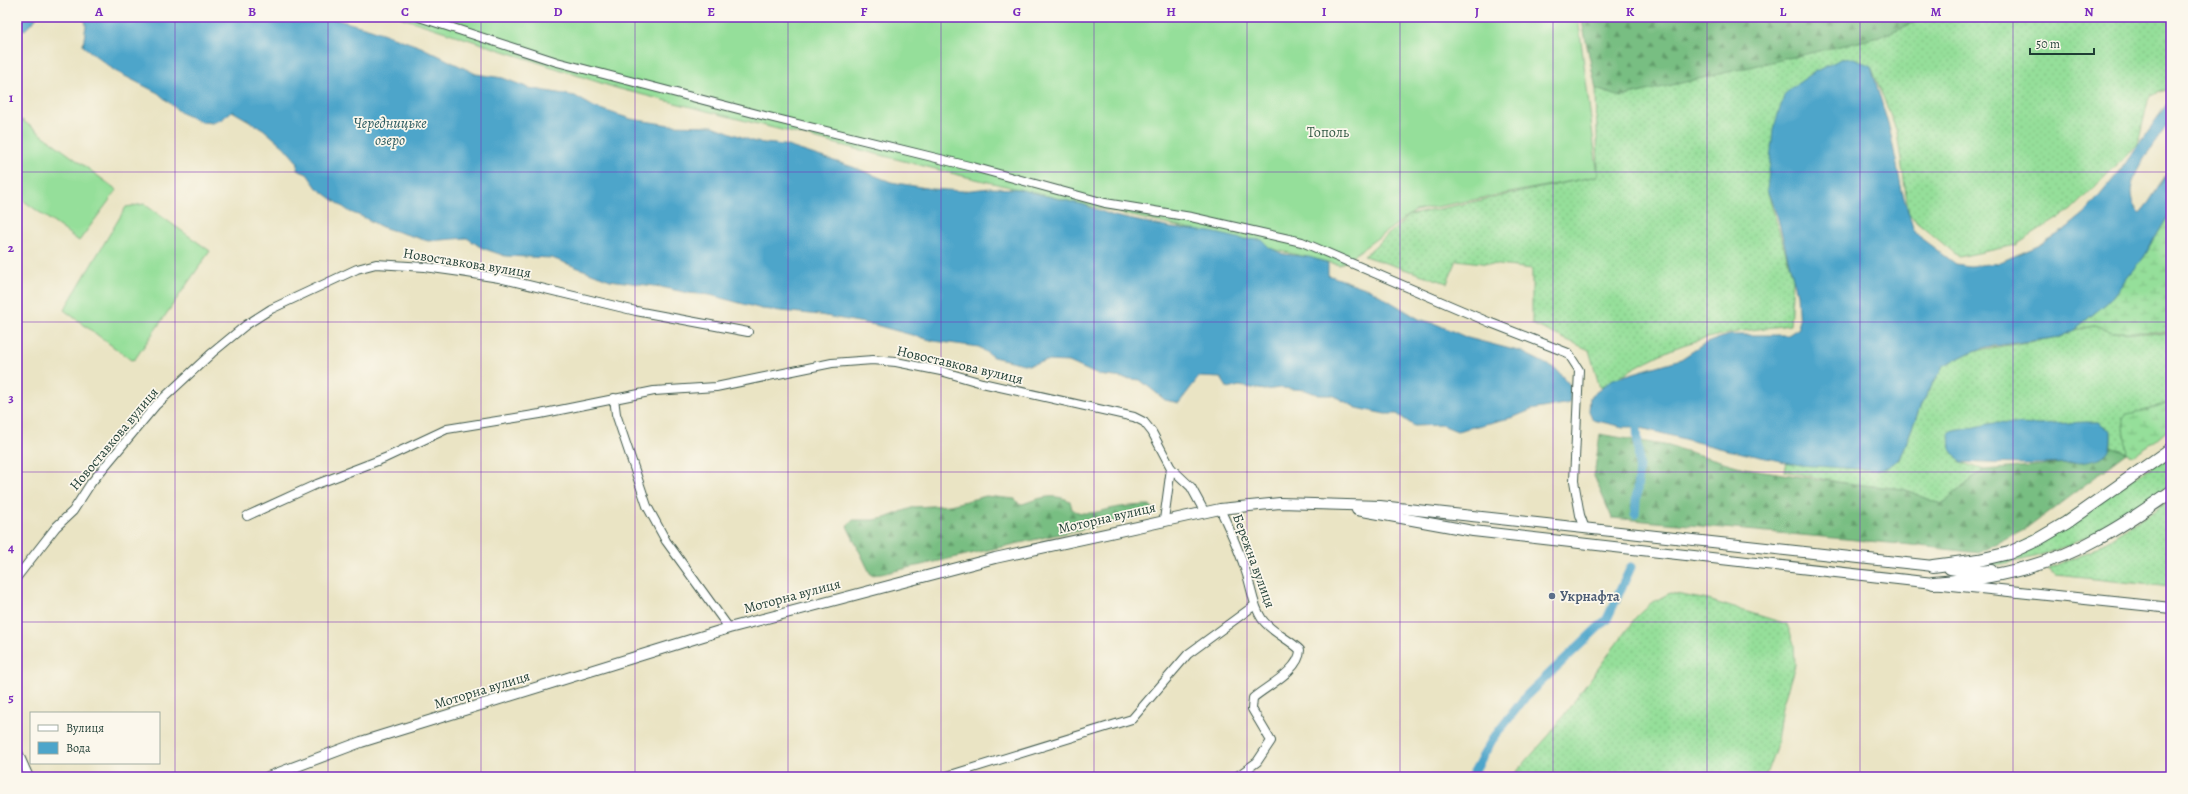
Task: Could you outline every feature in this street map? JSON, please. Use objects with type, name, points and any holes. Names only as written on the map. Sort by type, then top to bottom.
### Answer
[{"type":"main road","points":[[1932,566],[1979,560],[2009,553],[2037,540],[2066,523],[2171,448]]},
{"type":"main road","points":[[1933,583],[1974,580],[2025,569],[2066,555],[2099,538],[2171,492]]},
{"type":"main road","points":[[1932,566],[1977,572],[2025,569]]},
{"type":"street","points":[[419,17],[557,62],[765,116],[973,167],[1105,203],[1191,217],[1302,242],[1491,323],[1568,353],[1579,370],[1580,383],[1574,481],[1580,516],[1584,526]]},
{"type":"street","name":"Новоставкова вулиця","points":[[17,577],[56,527],[73,511],[91,483],[156,405],[212,353],[246,325],[271,308],[357,270],[382,264],[425,267],[461,272],[557,291],[636,311],[748,332]]},
{"type":"street","name":"Новоставкова вулиця","points":[[247,516],[318,484],[385,458],[447,429],[540,414],[654,391],[716,387],[832,363],[873,360],[896,362],[941,371],[982,383],[1134,418],[1144,422],[1152,432],[1171,468],[1191,487],[1204,511]]},
{"type":"street","points":[[614,398],[616,414],[647,506],[666,541],[729,628]]},
{"type":"street","points":[[1164,520],[1171,468]]},
{"type":"street","name":"Моторна вулиця","points":[[268,777],[361,742],[729,628],[995,558],[1204,511],[1280,503],[1337,506]]},
{"type":"street","points":[[1337,506],[1380,506],[1584,526],[1932,566]]},
{"type":"street","points":[[1337,506],[1473,530],[1933,583],[2171,608]]},
{"type":"street","name":"Бережна вулиця","points":[[1220,509],[1247,575],[1255,605],[1271,630],[1291,641],[1300,650],[1300,656],[1293,667],[1253,698],[1252,710],[1271,741],[1257,762],[1236,777]]},
{"type":"street","points":[[1779,565],[1780,548]]},
{"type":"street","points":[[944,777],[1132,719],[1188,654],[1255,605]]},
{"type":"street","points":[[17,750],[29,777]]},
{"type":"green space","name":"Тополь","points":[[400,17],[1578,17],[1598,176],[1415,211],[1340,265],[963,176],[616,88]]},
{"type":"green space","points":[[1581,17],[1927,17],[1879,37],[1621,97],[1596,89]]},
{"type":"green space","points":[[1922,17],[2171,17],[2171,88],[2149,96],[2138,144],[2071,210],[2016,245],[1959,257],[1909,215],[1897,132],[1871,66],[1767,190],[1793,278],[1790,325],[1731,333],[1683,345],[1646,361],[1600,388],[1589,350],[1532,324],[1532,269],[1457,260],[1447,283],[1364,256],[1410,215],[1598,176],[1596,89],[1622,97]]},
{"type":"green space","points":[[22,120],[117,190],[79,241],[17,196],[17,127]]},
{"type":"green space","points":[[144,204],[210,251],[135,359],[131,360],[64,310],[126,207]]},
{"type":"green space","points":[[2171,211],[2171,332],[2113,332],[2094,326],[2074,330],[2108,302],[2144,257]]},
{"type":"green space","points":[[2094,326],[2113,332],[2171,334],[2171,401],[2123,419],[2127,453],[2111,446],[2111,431],[2098,422],[2040,425],[1951,451],[1960,462],[1984,470],[1941,504],[1903,489],[1843,483],[1785,471],[1787,462],[1874,470],[1900,460],[1921,405],[1943,366],[1973,351],[2060,337],[2074,330]]},
{"type":"green space","points":[[2171,401],[2171,427],[2155,441],[2133,455],[2127,453],[2123,419],[2127,414],[2148,410]]},
{"type":"green space","points":[[1600,434],[1669,446],[1744,468],[1843,483],[1903,489],[1941,504],[1984,470],[2068,463],[2103,457],[2111,446],[2127,453],[2029,527],[1978,553],[1912,545],[1612,518],[1594,476]]},
{"type":"green space","points":[[2171,456],[2171,484],[2126,515],[2104,528],[2059,549],[2035,557],[2010,563],[1981,567]]},
{"type":"green space","points":[[986,496],[1015,499],[1020,505],[1045,497],[1063,498],[1070,501],[1072,509],[1083,513],[1139,505],[1150,505],[1154,509],[1145,515],[871,575],[847,526],[853,520],[873,520],[885,518],[914,507],[950,505]]},
{"type":"green space","points":[[2171,500],[2171,587],[2056,575],[2047,569],[2094,549]]},
{"type":"green space","points":[[1670,593],[1708,600],[1787,624],[1794,644],[1795,665],[1782,707],[1776,747],[1765,777],[1512,777],[1550,734],[1636,617],[1651,603]]},
{"type":"water","points":[[17,17],[36,17],[36,19],[25,30],[17,27]]},
{"type":"water","name":"Чередницьке озеро","points":[[84,17],[327,17],[371,29],[421,47],[476,74],[503,78],[529,88],[575,96],[594,107],[631,119],[670,125],[713,126],[755,142],[784,145],[853,167],[891,182],[932,189],[962,191],[990,188],[1018,189],[1084,205],[1114,216],[1171,228],[1211,232],[1242,239],[1262,240],[1270,248],[1283,254],[1309,257],[1328,263],[1328,275],[1371,290],[1419,319],[1436,324],[1468,338],[1522,352],[1556,369],[1570,385],[1570,403],[1531,410],[1514,417],[1457,431],[1442,425],[1414,426],[1397,414],[1385,414],[1357,408],[1332,395],[1319,395],[1305,390],[1280,388],[1265,390],[1239,386],[1228,389],[1221,378],[1199,377],[1179,403],[1165,400],[1140,380],[1098,375],[1069,362],[1046,361],[1028,365],[993,357],[979,347],[934,341],[875,325],[820,315],[762,309],[710,295],[688,293],[661,287],[610,280],[552,258],[505,256],[482,248],[467,238],[428,241],[382,227],[350,212],[317,188],[307,174],[297,170],[298,163],[284,147],[263,129],[232,111],[221,120],[212,123],[202,122],[181,113],[158,93],[115,71],[83,46],[86,25]]},
{"type":"water","points":[[1854,58],[1871,66],[1890,131],[1902,191],[1913,228],[1922,239],[1956,264],[1970,266],[1998,263],[2038,246],[2063,231],[2085,213],[2120,171],[2171,98],[2171,118],[2140,166],[2134,179],[2131,191],[2133,203],[2140,213],[2149,202],[2171,167],[2171,211],[2144,257],[2108,302],[2074,330],[2060,337],[1987,347],[1973,351],[1943,366],[1921,405],[1900,459],[1888,467],[1874,470],[1800,465],[1727,450],[1637,427],[1623,427],[1593,420],[1589,411],[1590,397],[1613,379],[1681,359],[1704,344],[1730,335],[1788,335],[1799,328],[1797,294],[1778,219],[1767,190],[1773,130],[1784,96],[1791,88],[1816,71],[1841,59]]},
{"type":"water","points":[[2098,422],[2111,431],[2111,442],[2108,451],[2103,456],[2093,460],[2035,464],[1960,462],[1951,451],[1950,432],[1994,423],[2040,425]]},
{"type":"waterway","points":[[1635,514],[1639,466],[1637,427]]},
{"type":"waterway","points":[[1471,777],[1492,740],[1526,696],[1607,619],[1631,567]]},
{"type":"place","name":"Укрнафта","points":[[1552,596]]}]
